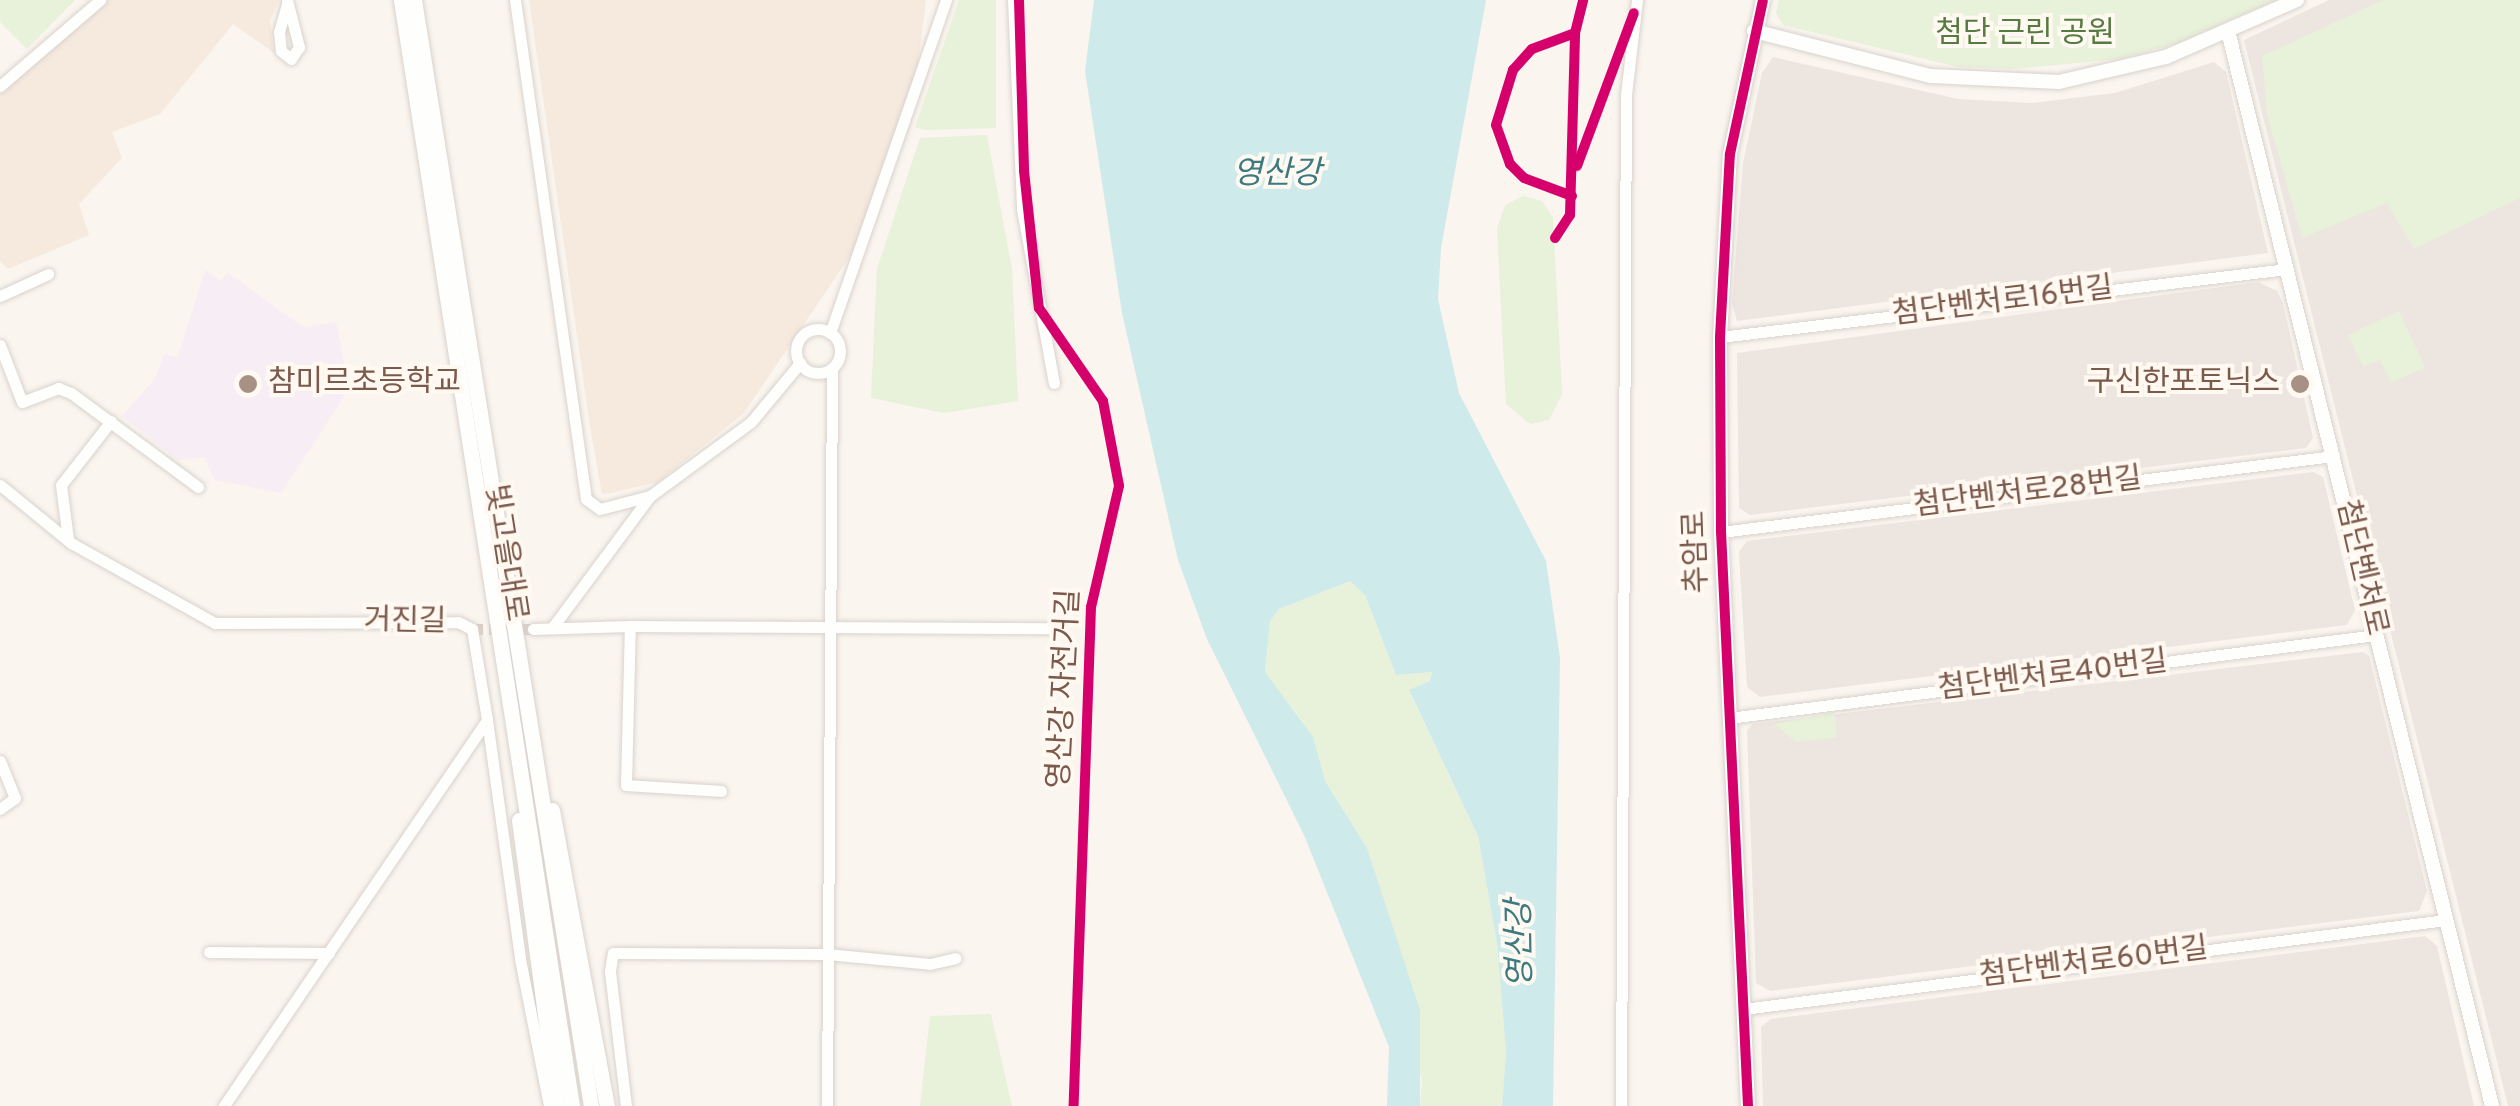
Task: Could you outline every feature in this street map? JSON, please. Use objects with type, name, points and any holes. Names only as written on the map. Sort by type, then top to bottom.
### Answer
[{"type":"main road","points":[[391,0],[415,112]]},
{"type":"main road","name":"빛고을대로","points":[[401,0],[415,112],[572,1106]]},
{"type":"main road","name":"빛고을대로","points":[[414,0],[592,1106]]},
{"type":"main road","points":[[424,0],[434,108]]},
{"type":"main road","points":[[538,766],[563,844],[607,1106]]},
{"type":"main road","points":[[519,770],[519,851],[553,1106]]},
{"type":"street","points":[[0,86],[100,0]]},
{"type":"street","points":[[515,0],[586,499],[600,509],[650,496]]},
{"type":"street","points":[[828,1106],[832,369],[840,350],[830,332],[946,0]]},
{"type":"street","points":[[1014,0],[1022,210],[1054,383]]},
{"type":"street","points":[[1621,1106],[1626,95],[1637,0]]},
{"type":"street","name":"추암로","points":[[1748,1106],[1721,532],[1720,336],[1730,154],[1763,0]]},
{"type":"street","points":[[1754,31],[1904,70],[1995,82],[2111,72],[2228,31],[2297,0]]},
{"type":"street","name":"첨단벤처로","points":[[2228,31],[2492,1106]]},
{"type":"street","name":"첨단벤처로16번길","points":[[1720,336],[2287,269]]},
{"type":"street","points":[[0,296],[48,274]]},
{"type":"street","points":[[552,628],[650,496],[751,422],[800,363],[803,336],[830,332]]},
{"type":"street","points":[[0,345],[22,402],[58,388],[110,421],[198,487]]},
{"type":"street","points":[[800,363],[811,372],[832,369]]},
{"type":"street","points":[[71,542],[62,528],[61,485],[110,421]]},
{"type":"street","name":"첨단벤처로28번길","points":[[1721,532],[2334,456]]},
{"type":"street","name":"거진길","points":[[0,485],[71,542],[215,623],[458,622],[472,629],[487,720]]},
{"type":"street","points":[[630,626],[626,785],[721,790]]},
{"type":"street","points":[[534,629],[1048,628]]},
{"type":"street","name":"첨단벤처로40번길","points":[[1729,718],[2376,635]]},
{"type":"street","points":[[224,1106],[487,720]]},
{"type":"street","points":[[487,720],[520,960],[553,1106]]},
{"type":"street","points":[[0,761],[16,798],[0,809]]},
{"type":"street","name":"첨단벤처로60번길","points":[[1743,1008],[2446,920]]},
{"type":"street","points":[[210,952],[329,953]]},
{"type":"street","points":[[626,1106],[610,971],[613,954],[827,954],[930,964],[954,958]]},
{"type":"shaded area","points":[[105,0],[279,0],[270,21],[274,53],[233,24],[160,114],[112,132],[122,158],[79,204],[89,235],[8,269],[0,261],[0,94]]},
{"type":"shaded area","points":[[529,0],[926,0],[918,65],[856,247],[744,413],[658,482],[611,493],[602,494],[590,427]]},
{"type":"shaded area","points":[[2329,0],[2520,0],[2520,1106],[2508,1106],[2244,40]]},
{"type":"shaded area","points":[[1773,57],[1958,99],[2031,103],[2115,93],[2214,62],[2226,72],[2268,253],[1737,321],[1732,304],[1743,163],[1762,73]]},
{"type":"shaded area","name":"참미르초등학교","points":[[205,270],[221,281],[228,273],[303,327],[336,322],[349,389],[281,493],[215,480],[204,457],[178,460],[122,416],[155,379],[164,354],[178,357]]},
{"type":"shaded area","points":[[2258,282],[2277,291],[2283,303],[2313,438],[2306,448],[1750,515],[1739,508],[1737,353]]},
{"type":"shaded area","points":[[2313,472],[2323,477],[2355,610],[2347,625],[1760,697],[1747,687],[1739,552],[1747,541]]},
{"type":"shaded area","points":[[2363,652],[2369,656],[2427,891],[2419,911],[1770,991],[1756,983],[1747,730],[1753,724]]},
{"type":"shaded area","points":[[2425,936],[2437,946],[2474,1106],[1763,1106],[1761,1027],[1771,1019]]},
{"type":"green space","points":[[0,0],[75,0],[27,49],[0,22]]},
{"type":"green space","points":[[959,0],[996,0],[996,128],[915,127]]},
{"type":"green space","name":"첨단 근린 공원","points":[[1779,0],[2275,0],[2178,43],[2121,59],[2012,69],[1958,67],[1783,25],[1776,13]]},
{"type":"green space","points":[[2383,0],[2520,0],[2520,198],[2414,249],[2387,203],[2302,238],[2267,115],[2262,56]]},
{"type":"green space","points":[[987,135],[1012,269],[1018,401],[944,413],[871,398],[877,269],[920,138]]},
{"type":"green space","points":[[1523,196],[1542,201],[1553,217],[1562,394],[1549,420],[1530,424],[1506,404],[1497,229],[1505,205]]},
{"type":"green space","points":[[2399,311],[2425,367],[2391,383],[2380,360],[2363,367],[2348,335]]},
{"type":"green space","points":[[1350,581],[1365,595],[1396,675],[1432,672],[1430,681],[1409,691],[1478,836],[1497,943],[1506,1052],[1502,1106],[1420,1106],[1422,1082],[1367,848],[1325,781],[1303,723],[1265,673],[1270,621],[1279,609]]},
{"type":"green space","points":[[1834,712],[1837,737],[1796,742],[1774,724]]},
{"type":"green space","points":[[991,1014],[1012,1106],[920,1106],[930,1016]]},
{"type":"water","name":"영산강","points":[[1094,0],[1486,0],[1441,248],[1438,299],[1459,393],[1546,561],[1560,658],[1553,1106],[1502,1106],[1506,1052],[1497,943],[1478,836],[1409,690],[1430,681],[1432,672],[1396,675],[1365,595],[1350,581],[1279,609],[1270,621],[1265,672],[1313,737],[1325,781],[1367,848],[1420,1010],[1420,1106],[1387,1106],[1389,1047],[1304,835],[1207,639],[1178,560],[1122,313],[1085,71]]},
{"type":"tunnel","points":[[472,629],[533,629]]},
{"type":"cycle path","name":"영산강 자전거길","points":[[1019,0],[1024,171],[1039,308],[1103,401],[1119,486],[1091,607],[1074,1106]]},
{"type":"cycle path","points":[[1555,238],[1570,215],[1575,33],[1583,0]]},
{"type":"cycle path","points":[[1748,1106],[1721,532],[1720,337],[1730,154],[1763,0]]},
{"type":"cycle path","points":[[1577,166],[1634,13]]},
{"type":"cycle path","points":[[1572,196],[1524,178],[1510,164],[1496,125],[1513,70],[1532,49],[1575,33]]},
{"type":"place","name":"참미르초등학교","points":[[248,384]]},
{"type":"place","name":"구신한포토닉스","points":[[2300,384]]}]
